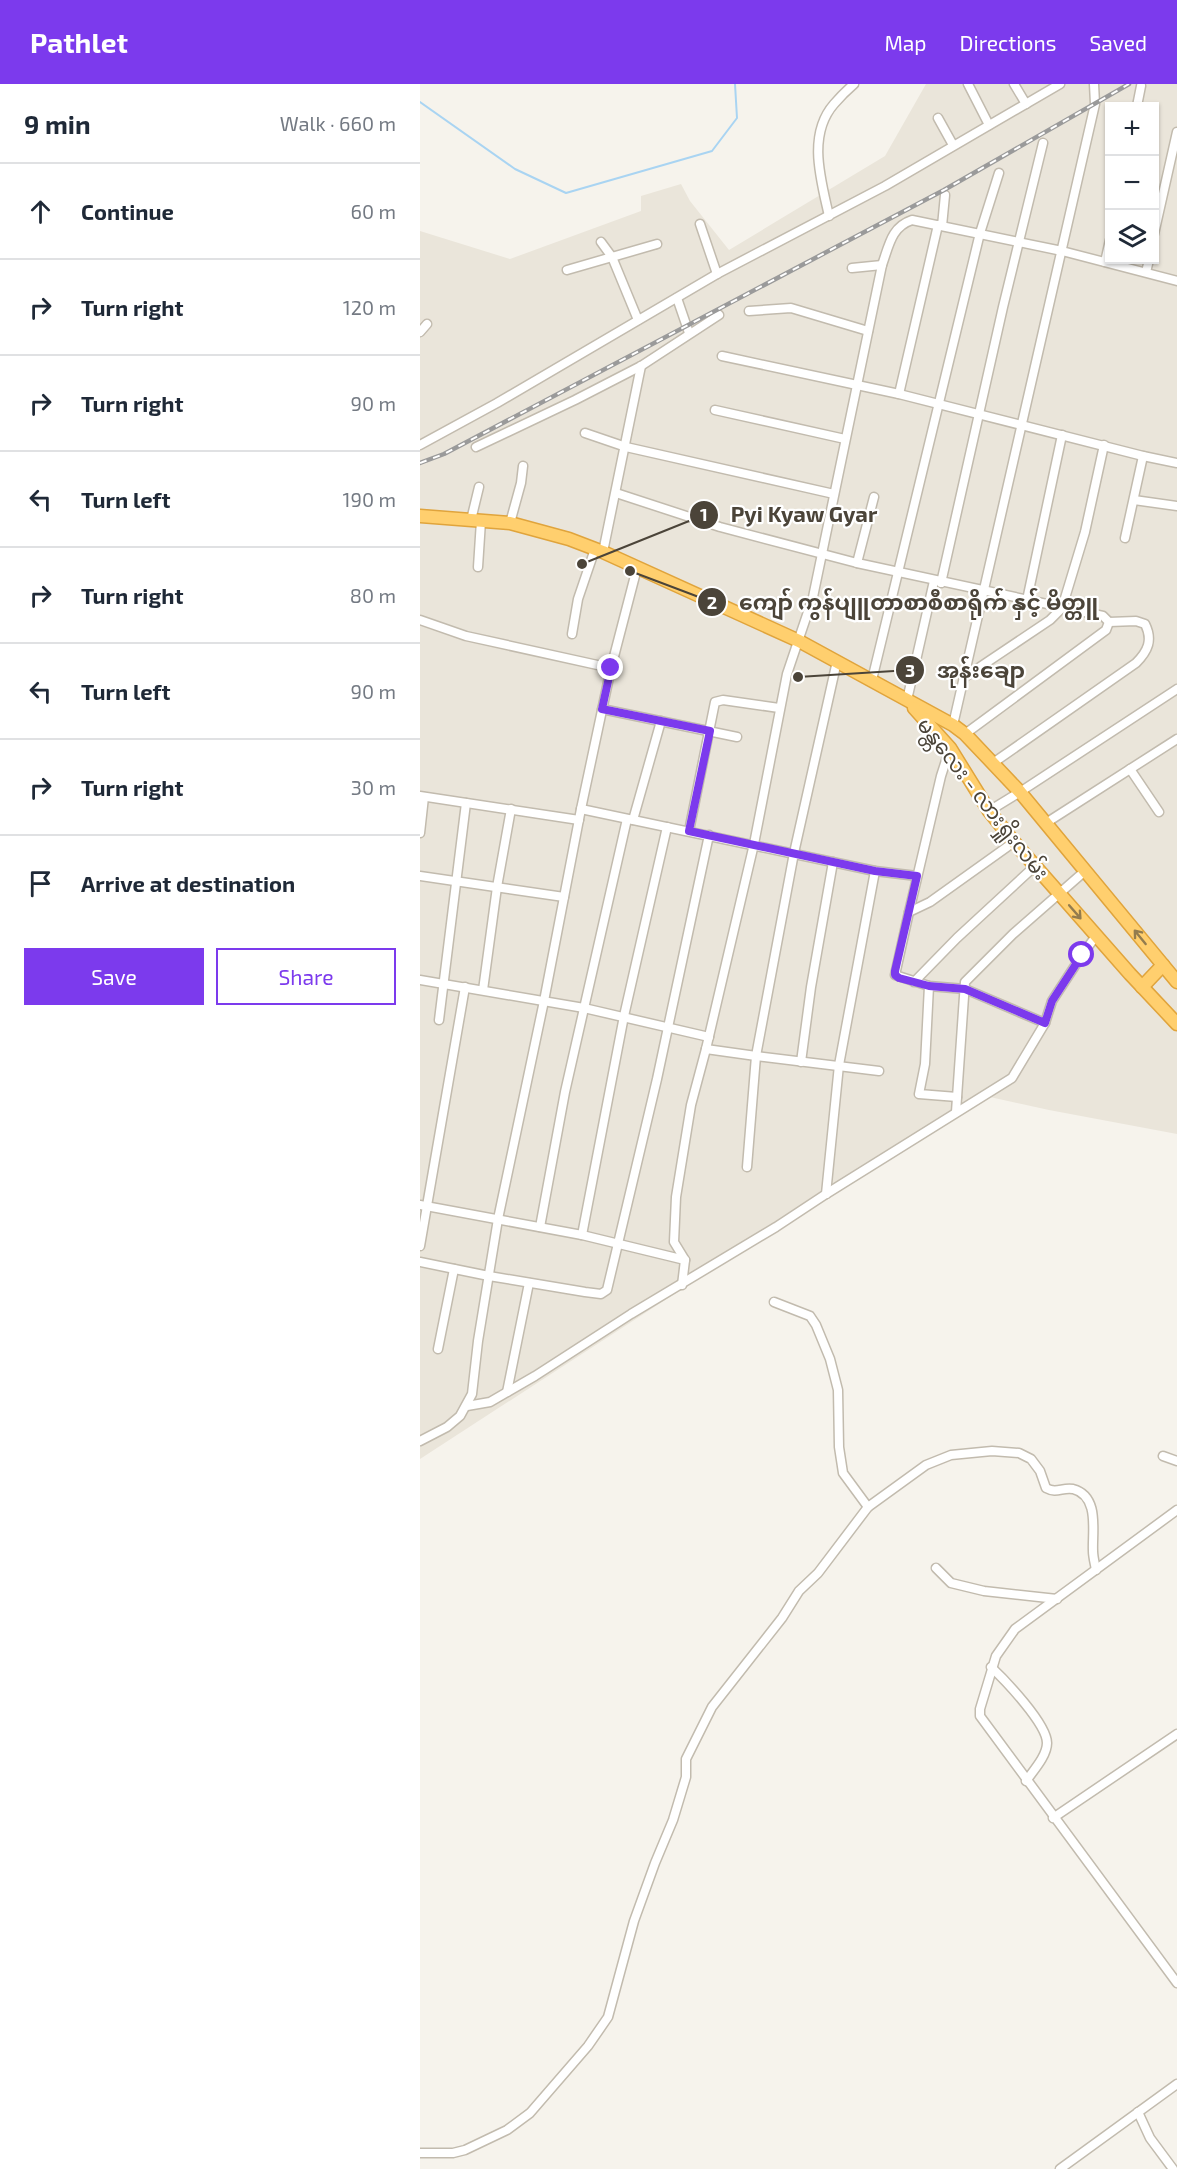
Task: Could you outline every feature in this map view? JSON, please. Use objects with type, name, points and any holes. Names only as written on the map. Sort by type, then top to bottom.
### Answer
[{"type":"highway","points":[[420,516],[510,524],[569,539],[599,550],[798,641],[908,701]]},
{"type":"highway","name":"မန္တလေး - လားရှိုးလမ်း","points":[[908,701],[953,725],[993,763],[1020,792],[1177,982]]},
{"type":"highway","name":"မန္တလေး - လားရှိုးလမ်း","points":[[908,701],[950,748],[988,811],[1096,936],[1177,1024]]},
{"type":"highway","points":[[1142,987],[1163,965]]},
{"type":"street","points":[[829,216],[819,173],[820,134],[833,104],[854,84]]},
{"type":"street","points":[[968,84],[989,124]]},
{"type":"street","points":[[1014,84],[1026,104]]},
{"type":"street","points":[[420,445],[497,403],[717,274],[829,216],[1060,84]]},
{"type":"street","points":[[953,725],[1095,104],[1094,84]]},
{"type":"street","points":[[1138,102],[1141,86]]},
{"type":"street","points":[[938,118],[953,145]]},
{"type":"street","points":[[1159,215],[1177,132]]},
{"type":"street","points":[[908,701],[980,415],[1018,242],[1043,143]]},
{"type":"street","points":[[872,680],[980,233],[999,173]]},
{"type":"street","points":[[899,394],[940,226],[945,195]]},
{"type":"street","points":[[682,1285],[685,1260],[674,1242],[676,1197],[691,1105],[754,844],[787,674],[813,597],[882,265],[895,232],[900,224],[912,220],[1105,262]]},
{"type":"street","points":[[700,224],[717,274]]},
{"type":"street","points":[[602,242],[612,257],[638,320]]},
{"type":"street","points":[[567,270],[657,244]]},
{"type":"street","points":[[1113,264],[1177,281]]},
{"type":"street","points":[[1146,272],[1148,264]]},
{"type":"street","points":[[852,268],[882,265]]},
{"type":"street","points":[[676,298],[689,333]]},
{"type":"street","points":[[749,312],[791,308],[868,331]]},
{"type":"street","points":[[476,447],[641,366],[719,315]]},
{"type":"street","points":[[420,332],[427,324]]},
{"type":"street","points":[[722,356],[857,384],[1177,463]]},
{"type":"street","points":[[572,634],[578,599],[599,550],[616,493],[641,366]]},
{"type":"street","points":[[716,410],[845,439]]},
{"type":"street","points":[[585,433],[626,447],[834,494]]},
{"type":"street","points":[[1027,600],[1062,435]]},
{"type":"street","points":[[964,676],[1057,615],[1062,608],[1085,532],[1104,446]]},
{"type":"street","points":[[1125,538],[1143,456]]},
{"type":"street","points":[[510,524],[523,466]]},
{"type":"street","points":[[478,567],[476,520],[479,488]]},
{"type":"street","points":[[616,493],[720,527],[857,564],[1103,616],[1110,622],[1136,621],[1145,624],[1149,632],[1146,653],[993,763]]},
{"type":"street","points":[[857,564],[874,497]]},
{"type":"street","points":[[1134,500],[1177,506]]},
{"type":"street","points":[[420,1441],[447,1427],[460,1416],[471,1394],[498,1219],[602,709],[637,568]]},
{"type":"street","points":[[420,620],[466,636],[611,668]]},
{"type":"street","points":[[965,734],[1106,630],[1110,622]]},
{"type":"street","points":[[747,1167],[756,1056],[794,853],[837,662]]},
{"type":"street","points":[[988,811],[1177,689]]},
{"type":"street","points":[[689,831],[715,702],[723,700],[779,708]]},
{"type":"street","points":[[602,709],[737,737]]},
{"type":"street","points":[[540,1227],[565,1092],[630,819],[661,721]]},
{"type":"street","points":[[1046,823],[1177,739]]},
{"type":"street","points":[[950,748],[941,776],[895,975],[929,986],[965,989],[1045,1023]]},
{"type":"street","points":[[1130,769],[1159,812]]},
{"type":"street","points":[[420,833],[422,797],[579,820]]},
{"type":"street","points":[[439,1020],[466,802]]},
{"type":"street","points":[[483,990],[497,887],[511,809]]},
{"type":"street","points":[[581,809],[875,871],[917,876]]},
{"type":"street","points":[[582,1235],[624,1016],[667,827]]},
{"type":"street","points":[[420,1262],[601,1294],[607,1290],[657,1079],[709,835]]},
{"type":"street","points":[[909,912],[930,902],[1014,842]]},
{"type":"street","points":[[801,1062],[811,987],[833,862]]},
{"type":"street","points":[[914,982],[957,938],[1035,866]]},
{"type":"street","points":[[826,1194],[839,1065],[875,871]]},
{"type":"street","points":[[956,1113],[965,982],[1005,942],[1085,871]]},
{"type":"street","points":[[420,876],[564,897]]},
{"type":"street","points":[[467,1406],[490,1402],[507,1392],[1012,1078],[1045,1023],[1052,1001],[1096,936]]},
{"type":"street","points":[[420,980],[585,1008],[709,1037]]},
{"type":"street","points":[[929,986],[925,1064],[919,1094],[957,1097]]},
{"type":"street","points":[[420,1246],[423,1206],[465,987]]},
{"type":"street","points":[[706,1049],[879,1071]]},
{"type":"street","points":[[423,1206],[582,1235],[685,1260]]},
{"type":"street","points":[[438,1349],[454,1269]]},
{"type":"street","points":[[507,1392],[529,1283]]},
{"type":"street","points":[[774,1302],[810,1316],[816,1325],[830,1359],[838,1390],[840,1415],[838,1429],[843,1473],[868,1507]]},
{"type":"street","points":[[420,2153],[453,2153],[465,2150],[507,2130],[530,2113],[588,2046],[608,2017],[634,1921],[655,1863],[674,1820],[686,1778],[686,1759],[712,1707],[782,1618],[799,1592],[818,1573],[868,1507],[936,1460],[951,1455],[992,1451],[1019,1453],[1031,1459],[1040,1471],[1046,1488],[1053,1492],[1073,1489],[1085,1496],[1094,1516],[1093,1551],[1096,1570]]},
{"type":"street","points":[[1163,1456],[1177,1461]]},
{"type":"street","points":[[1177,1510],[1015,1629],[1005,1641],[991,1667],[980,1709],[980,1716],[1026,1781],[1177,1983]]},
{"type":"street","points":[[936,1568],[951,1583],[984,1592],[1057,1599]]},
{"type":"street","points":[[991,1667],[1013,1688],[1044,1731],[1047,1744],[1026,1781]]},
{"type":"street","points":[[1053,1818],[1177,1734]]},
{"type":"street","points":[[1060,2169],[1177,2084]]},
{"type":"street","points":[[1138,2112],[1150,2138],[1173,2169]]},
{"type":"shaded area","points":[[926,84],[1177,84],[1177,1134],[981,1095],[420,1459],[420,231],[510,259],[641,211],[641,196],[681,184],[690,201],[729,250],[885,156]]},
{"type":"waterway","points":[[420,102],[515,169],[566,193],[712,151],[737,118],[735,84]]},
{"type":"railway","points":[[420,463],[444,454],[944,190],[1129,84]]},
{"type":"place","name":"Pyi Kyaw Gyar","points":[[582,564]]},
{"type":"place","name":"ကျော် ကွန်ပျူတာစာစီစာရိုက် နှင့် မိတ္တူ","points":[[630,571]]},
{"type":"place","name":"အုန်းချော","points":[[798,677]]},
{"type":"route","points":[[611,668],[602,709],[710,731],[689,831],[875,871],[917,876],[895,971],[895,975],[899,978],[929,986],[965,989],[1045,1023],[1052,1001],[1082,955]]}]
